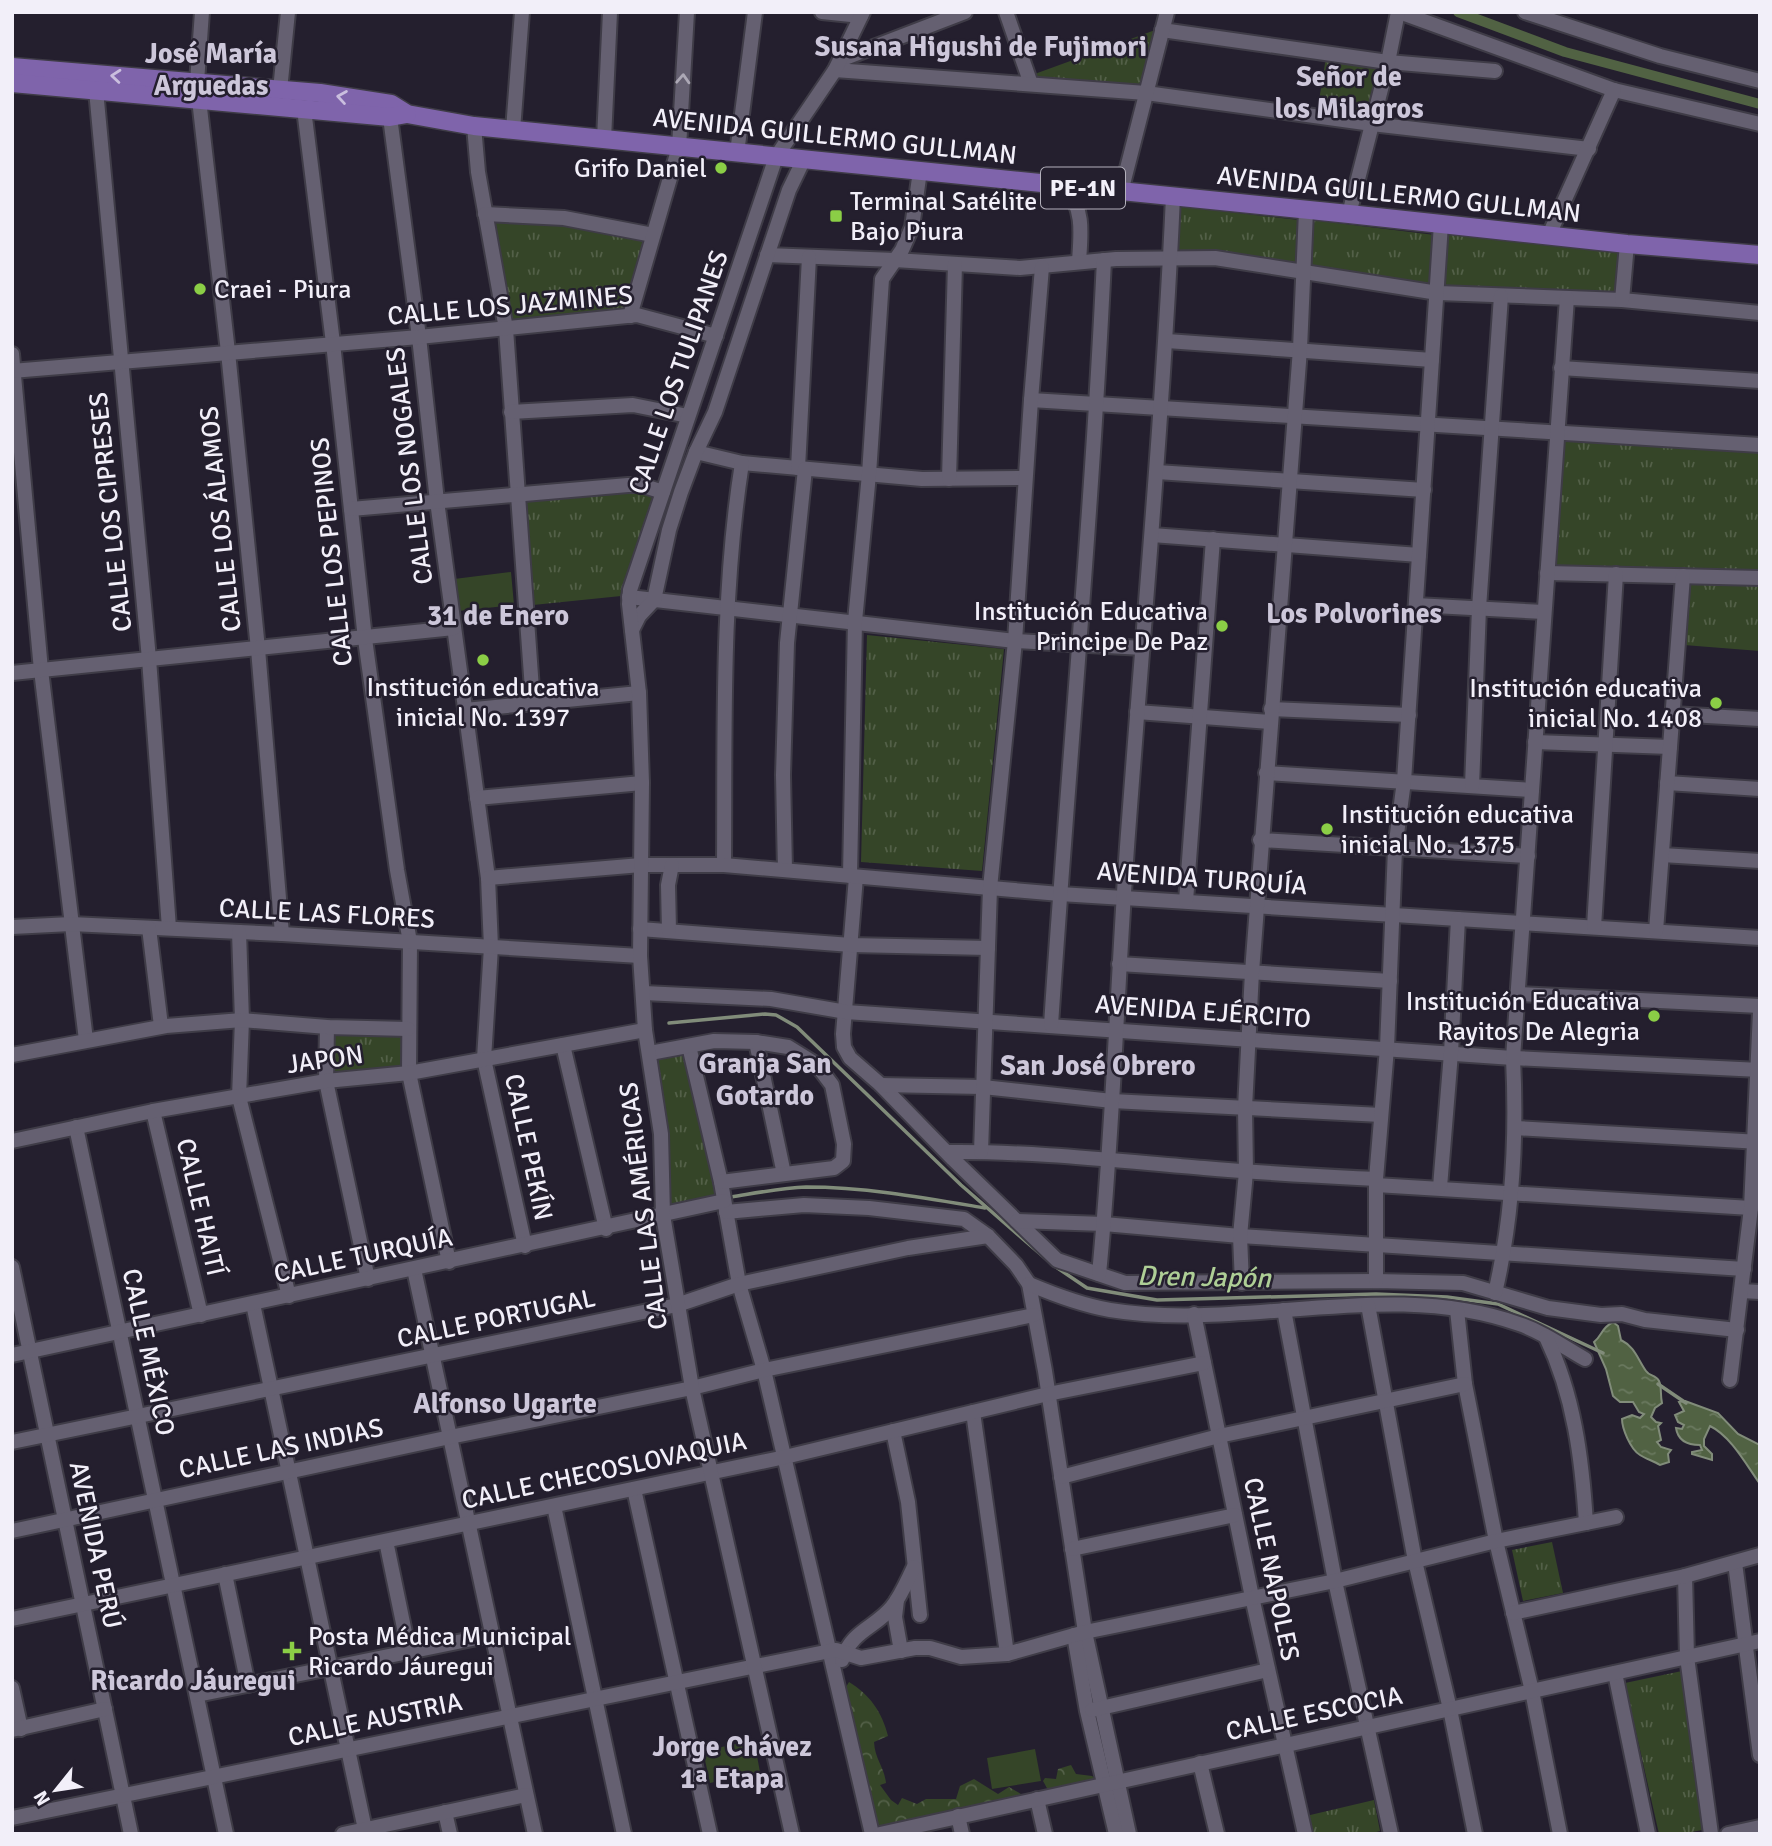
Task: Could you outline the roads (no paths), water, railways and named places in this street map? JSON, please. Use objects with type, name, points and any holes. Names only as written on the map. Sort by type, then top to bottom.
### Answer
[{"type":"main road","name":"AVENIDA GUILLERMO GULLMAN","points":[[12,67],[198,91],[304,109],[399,115],[474,126],[1627,244],[1760,255]]},
{"type":"main road","name":"AVENIDA GUILLERMO GULLMAN","points":[[12,83],[96,90],[280,90],[320,93],[391,104],[399,115]]},
{"type":"street","name":"CALLE LOS ÁLAMOS","points":[[202,12],[198,91],[258,649],[282,934]]},
{"type":"street","points":[[280,90],[288,12]]},
{"type":"street","points":[[513,130],[522,12]]},
{"type":"street","points":[[604,139],[610,12]]},
{"type":"street","points":[[630,316],[679,147],[687,12]]},
{"type":"street","points":[[737,153],[755,12]]},
{"type":"street","points":[[822,12],[862,14]]},
{"type":"street","points":[[838,65],[965,12]]},
{"type":"street","points":[[1006,12],[1031,85]]},
{"type":"street","points":[[1121,192],[1167,12]]},
{"type":"street","points":[[1349,214],[1398,12],[1614,90],[1760,124]]},
{"type":"street","points":[[1525,12],[1660,56],[1760,81]]},
{"type":"street","name":"CALLE LOS TULIPANES","points":[[629,601],[688,416],[776,157],[838,65],[862,14]]},
{"type":"street","points":[[1162,30],[1388,62],[1495,71]]},
{"type":"street","points":[[838,65],[1031,85],[1146,93],[1372,124],[1589,149]]},
{"type":"street","name":"CALLE LOS CIPRESES","points":[[96,90],[149,659],[169,928]]},
{"type":"street","points":[[1549,235],[1614,90]]},
{"type":"street","name":"CALLE LOS PEPINOS","points":[[304,109],[365,639],[397,870],[410,942],[409,1073],[449,1262]]},
{"type":"street","name":"CALLE LOS NOGALES","points":[[399,115],[418,337],[437,501],[488,878],[491,947],[484,1059]]},
{"type":"street","points":[[474,126],[478,172],[506,328],[533,703]]},
{"type":"street","points":[[632,630],[639,616],[654,600],[669,530],[696,452],[715,412],[789,190],[804,159]]},
{"type":"street","points":[[920,171],[912,227],[902,250],[882,279],[869,474],[855,621],[853,877],[844,1047],[850,1058],[881,1085],[1057,1260],[1125,1283],[1463,1283],[1548,1308],[1601,1315],[1622,1314],[1645,1320],[1737,1330]]},
{"type":"street","points":[[1066,186],[1082,219],[1079,261]]},
{"type":"street","points":[[1099,1274],[1110,1160],[1115,1029],[1137,712],[1163,408],[1173,197]]},
{"type":"street","points":[[1242,1283],[1240,1236],[1246,1172],[1248,1038],[1260,840],[1300,349],[1306,211]]},
{"type":"street","points":[[485,214],[564,218],[653,235]]},
{"type":"street","points":[[1376,1281],[1376,1182],[1387,1048],[1395,849],[1409,715],[1441,224]]},
{"type":"street","points":[[1622,300],[1627,244]]},
{"type":"street","points":[[767,255],[1020,268],[1079,261],[1214,258],[1437,293],[1622,300],[1760,313]]},
{"type":"street","points":[[785,870],[783,775],[789,615],[802,469],[809,257]]},
{"type":"street","points":[[1051,1025],[1097,404],[1104,260]]},
{"type":"street","points":[[949,479],[955,264]]},
{"type":"street","points":[[981,1152],[990,888],[1015,641],[1042,267]]},
{"type":"street","points":[[1472,786],[1479,608],[1501,296]]},
{"type":"street","points":[[1495,1293],[1505,1251],[1515,1128],[1513,1058],[1567,298]]},
{"type":"street","name":"CALLE LOS JAZMINES","points":[[13,371],[418,337],[637,315],[716,336]]},
{"type":"street","points":[[1167,341],[1432,360]]},
{"type":"street","points":[[12,354],[41,670],[86,1040]]},
{"type":"street","points":[[1561,368],[1760,382]]},
{"type":"street","points":[[1031,400],[1760,444]]},
{"type":"street","points":[[511,412],[633,405],[688,416]]},
{"type":"street","points":[[696,452],[742,463],[802,469],[949,479],[1025,478]]},
{"type":"street","points":[[724,864],[726,608],[733,521],[742,463]]},
{"type":"street","points":[[1157,471],[1424,490]]},
{"type":"street","points":[[351,509],[628,485],[641,485],[663,492]]},
{"type":"street","points":[[1152,535],[1419,555]]},
{"type":"street","points":[[1186,901],[1213,539]]},
{"type":"street","points":[[1547,573],[1760,578]]},
{"type":"street","points":[[1594,927],[1616,574]]},
{"type":"street","points":[[1656,931],[1683,576]]},
{"type":"street","points":[[629,601],[654,600],[1015,641],[1143,648]]},
{"type":"street","name":"CALLE LAS AMÉRICAS","points":[[629,601],[639,693],[642,783],[640,956],[645,1030],[662,1144],[663,1215],[692,1388],[792,1834]]},
{"type":"street","points":[[1416,605],[1544,612]]},
{"type":"street","points":[[12,673],[454,628]]},
{"type":"street","points":[[465,710],[639,693]]},
{"type":"street","points":[[1137,712],[1200,718],[1409,715]]},
{"type":"street","points":[[1672,714],[1760,719]]},
{"type":"street","points":[[1535,743],[1670,747]]},
{"type":"street","points":[[1266,773],[1532,790]]},
{"type":"street","points":[[477,798],[642,783]]},
{"type":"street","points":[[1667,783],[1760,789]]},
{"type":"street","points":[[1260,840],[1528,856]]},
{"type":"street","points":[[1662,855],[1760,861]]},
{"type":"street","name":"AVENIDA TURQUÍA","points":[[488,878],[641,865],[724,864],[1060,894],[1760,938]]},
{"type":"street","points":[[669,932],[668,885],[672,865]]},
{"type":"street","points":[[1440,1187],[1458,919]]},
{"type":"street","name":"CALLE LAS FLORES","points":[[12,927],[71,924],[169,928],[640,956]]},
{"type":"street","points":[[149,928],[161,1027]]},
{"type":"street","points":[[640,929],[851,945],[988,948]]},
{"type":"street","points":[[239,932],[242,1020],[239,1097],[289,1296]]},
{"type":"street","points":[[1119,964],[1390,981]]},
{"type":"street","name":"AVENIDA EJÉRCITO","points":[[644,993],[771,999],[846,1012],[1513,1058],[1758,1070]]},
{"type":"street","points":[[1518,995],[1760,1006]]},
{"type":"street","points":[[1730,1380],[1753,1217],[1760,1012]]},
{"type":"street","points":[[12,1055],[161,1027],[242,1020],[327,1027],[408,1029]]},
{"type":"street","points":[[327,1027],[326,1081],[368,1279]]},
{"type":"street","name":"JAPON","points":[[12,1141],[153,1111],[326,1081],[409,1073],[645,1030]]},
{"type":"street","points":[[650,1053],[714,1041],[756,1042],[788,1047],[817,1065],[832,1085],[844,1143],[843,1161],[834,1168],[721,1182]]},
{"type":"street","points":[[756,1042],[783,1174]]},
{"type":"street","points":[[563,1045],[606,1229]]},
{"type":"street","points":[[689,1046],[721,1182],[739,1284],[837,1652],[836,1681],[872,1834]]},
{"type":"street","name":"CALLE PEKÍN","points":[[484,1059],[525,1246]]},
{"type":"street","points":[[881,1085],[983,1087],[1112,1101],[1381,1115]]},
{"type":"street","name":"CALLE HAITÍ","points":[[153,1111],[201,1315]]},
{"type":"street","name":"CALLE MÉXICO","points":[[76,1127],[226,1834]]},
{"type":"street","points":[[1515,1128],[1757,1142]]},
{"type":"street","points":[[947,1152],[1110,1160],[1510,1192],[1753,1217]]},
{"type":"street","name":"CALLE TURQUÍA","points":[[12,1355],[663,1215],[725,1206],[804,1205],[897,1211],[964,1219],[988,1236],[1016,1265],[1028,1284]]},
{"type":"street","points":[[1017,1221],[1104,1224],[1240,1236],[1505,1251],[1744,1269]]},
{"type":"street","name":"CALLE PORTUGAL","points":[[12,1442],[677,1305],[739,1284],[908,1248],[988,1236]]},
{"type":"street","points":[[414,1269],[535,1834]]},
{"type":"street","name":"AVENIDA PERÚ","points":[[12,1270],[131,1834]]},
{"type":"street","points":[[1028,1284],[1077,1303],[1112,1310],[1194,1314],[1368,1305],[1457,1310],[1517,1323],[1585,1359]]},
{"type":"street","points":[[1028,1284],[1072,1549],[1080,1634],[1094,1709],[1112,1782],[1129,1834]]},
{"type":"street","points":[[1741,1291],[1760,1292]]},
{"type":"street","points":[[253,1304],[366,1831]]},
{"type":"street","points":[[1368,1305],[1415,1561],[1450,1709],[1475,1834]]},
{"type":"street","points":[[1284,1310],[1335,1581],[1391,1834]]},
{"type":"street","points":[[1457,1310],[1465,1384],[1496,1541],[1532,1691],[1560,1834]]},
{"type":"street","name":"CALLE NAPOLES","points":[[1194,1314],[1252,1597],[1305,1834]]},
{"type":"street","name":"CALLE LAS INDIAS","points":[[12,1531],[1034,1315]]},
{"type":"street","points":[[1546,1337],[1557,1359],[1576,1426],[1583,1473],[1586,1523]]},
{"type":"street","name":"CALLE CHECOSLOVAQUIA","points":[[12,1619],[785,1457],[1048,1394],[1204,1363]]},
{"type":"street","points":[[1061,1477],[1219,1436],[1465,1384]]},
{"type":"street","points":[[973,1412],[1007,1654]]},
{"type":"street","points":[[893,1432],[908,1502],[920,1615]]},
{"type":"street","points":[[634,1489],[710,1834]]},
{"type":"street","points":[[554,1506],[624,1834]]},
{"type":"street","points":[[1072,1549],[1235,1515]]},
{"type":"street","name":"CALLE AUSTRIA","points":[[12,1818],[753,1665],[837,1652],[861,1658],[915,1648],[930,1648],[961,1657],[1007,1654],[1080,1634],[1335,1581],[1496,1541],[1616,1517]]},
{"type":"street","points":[[386,1541],[409,1652]]},
{"type":"street","points":[[1513,1613],[1685,1576],[1760,1555]]},
{"type":"street","points":[[1735,1563],[1753,1643],[1760,1755]]},
{"type":"street","points":[[837,1652],[890,1609],[914,1566]]},
{"type":"street","points":[[225,1574],[248,1685]]},
{"type":"street","points":[[1685,1576],[1687,1657],[1711,1834]]},
{"type":"street","points":[[897,1599],[895,1617],[901,1651]]},
{"type":"street","points":[[197,1695],[492,1635]]},
{"type":"street","name":"CALLE ESCOCIA","points":[[880,1834],[1753,1643]]},
{"type":"street","points":[[1094,1709],[1268,1670]]},
{"type":"street","points":[[1615,1673],[1648,1834]]},
{"type":"street","points":[[12,1688],[16,1729],[105,1709]]},
{"type":"street","points":[[1200,1763],[1217,1834]]},
{"type":"street","points":[[1112,1782],[1116,1834]]},
{"type":"street","points":[[344,1834],[526,1795]]},
{"type":"street","points":[[1037,1799],[1045,1834]]},
{"type":"street","points":[[445,1812],[450,1834]]},
{"type":"street","points":[[958,1816],[962,1834]]},
{"type":"street","points":[[1728,1834],[1760,1827]]},
{"type":"water","points":[[1613,1322],[1618,1326],[1621,1340],[1633,1349],[1647,1373],[1659,1381],[1662,1403],[1655,1408],[1651,1417],[1661,1423],[1658,1426],[1661,1440],[1657,1442],[1661,1447],[1671,1450],[1668,1454],[1669,1462],[1660,1465],[1640,1455],[1625,1433],[1622,1419],[1632,1415],[1640,1418],[1644,1414],[1639,1412],[1633,1402],[1620,1402],[1613,1396],[1606,1369],[1594,1342]]},
{"type":"water","points":[[1685,1401],[1718,1413],[1738,1434],[1760,1445],[1760,1484],[1732,1444],[1710,1426],[1704,1446],[1712,1454],[1712,1460],[1692,1454],[1702,1450],[1700,1445],[1684,1441],[1676,1428],[1682,1429],[1684,1425],[1678,1422],[1675,1415],[1684,1411],[1679,1402]]},
{"type":"waterway","points":[[1458,12],[1565,52],[1760,104]]},
{"type":"waterway","name":"Dren Japón","points":[[669,1023],[765,1014],[776,1015],[797,1027],[961,1185],[1053,1265],[1087,1288],[1157,1300],[1376,1294],[1447,1297],[1498,1304],[1603,1353]]},
{"type":"waterway","points":[[731,1197],[787,1188],[828,1187],[985,1208]]},
{"type":"waterway","name":"Dren Japón","points":[[1658,1384],[1686,1403]]},
{"type":"place","name":"Grifo Daniel","points":[[721,168]]},
{"type":"place","name":"Terminal Satélite Bajo Piura","points":[[836,216]]},
{"type":"place","name":"Craei - Piura","points":[[200,289]]},
{"type":"place","name":"Institución Educativa Principe De Paz","points":[[1222,626]]},
{"type":"place","name":"Institución educativa inicial No. 1397","points":[[483,660]]},
{"type":"place","name":"Institución educativa inicial No. 1408","points":[[1716,703]]},
{"type":"place","name":"Institución educativa inicial No. 1375","points":[[1327,829]]},
{"type":"place","name":"Institución Educativa Rayitos De Alegria","points":[[1654,1016]]},
{"type":"place","name":"Posta Médica Municipal Ricardo Jáuregui","points":[[292,1651]]},
{"type":"district","name":"Susana Higushi de Fujimori","points":[[981,46]]},
{"type":"district","name":"José María Arguedas","points":[[211,69]]},
{"type":"district","name":"Señor de los Milagros","points":[[1349,92]]},
{"type":"district","name":"Los Polvorines","points":[[1354,613]]},
{"type":"district","name":"31 de Enero","points":[[498,615]]},
{"type":"district","name":"San José Obrero","points":[[1098,1065]]},
{"type":"district","name":"Granja San Gotardo","points":[[765,1079]]},
{"type":"district","name":"Alfonso Ugarte","points":[[505,1403]]},
{"type":"district","name":"Ricardo Jáuregui","points":[[193,1680]]},
{"type":"district","name":"Jorge Chávez 1ª Etapa","points":[[732,1762]]}]
